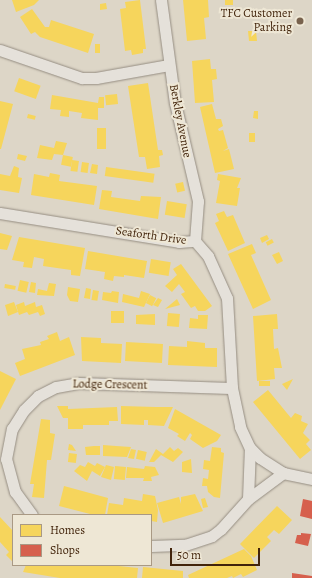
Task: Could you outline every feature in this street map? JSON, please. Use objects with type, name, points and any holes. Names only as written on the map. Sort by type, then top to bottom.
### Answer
[{"type":"street","name":"Berkley Avenue","points":[[161,0],[169,65],[183,143],[198,201],[195,241]]},
{"type":"street","points":[[0,50],[82,78],[96,78],[169,65]]},
{"type":"street","name":"Seaforth Drive","points":[[0,213],[179,242],[195,241],[208,256],[227,298],[232,388]]},
{"type":"street","name":"Lodge Crescent","points":[[31,514],[15,492],[3,458],[8,441],[18,418],[38,396],[56,387],[89,383],[232,388]]},
{"type":"street","points":[[232,388],[240,427],[250,448],[283,473],[312,479]]},
{"type":"street","points":[[248,499],[250,448]]},
{"type":"street","points":[[152,546],[185,545],[212,536],[221,529],[248,499],[283,473]]},
{"type":"building: Homes","points":[[12,0],[39,0],[34,5],[16,12]]},
{"type":"building: Homes","points":[[140,0],[146,49],[143,49],[143,53],[132,55],[131,50],[125,51],[120,9],[126,8],[125,2]]},
{"type":"building: Homes","points":[[183,0],[208,0],[209,17],[204,18],[206,39],[187,41]]},
{"type":"building: Homes","points":[[225,0],[233,0],[233,5],[225,5]]},
{"type":"building: Homes","points":[[106,3],[107,9],[100,10],[100,4]]},
{"type":"building: Homes","points":[[32,9],[45,27],[49,27],[51,20],[94,34],[88,53],[40,37],[35,32],[31,34],[20,17]]},
{"type":"building: Homes","points":[[248,31],[256,31],[257,41],[249,41]]},
{"type":"building: Homes","points":[[95,44],[100,44],[100,53],[95,53]]},
{"type":"building: Homes","points":[[210,59],[211,69],[216,69],[217,79],[212,80],[214,102],[195,103],[192,61]]},
{"type":"building: Homes","points":[[19,78],[41,86],[36,99],[14,91]]},
{"type":"building: Homes","points":[[148,83],[158,150],[162,150],[163,155],[159,156],[160,167],[147,169],[145,157],[139,157],[128,86]]},
{"type":"building: Homes","points":[[117,94],[118,104],[106,105],[105,95]]},
{"type":"building: Homes","points":[[52,95],[98,103],[99,97],[104,97],[104,108],[98,108],[98,120],[81,118],[82,113],[69,111],[69,117],[60,116],[61,110],[50,109]]},
{"type":"building: Homes","points":[[0,101],[13,104],[1,149],[0,149]]},
{"type":"building: Homes","points":[[212,104],[216,119],[221,119],[223,126],[218,129],[219,131],[223,130],[228,148],[223,151],[229,149],[234,169],[215,173],[200,107]]},
{"type":"building: Homes","points":[[254,111],[258,111],[258,119],[253,118]]},
{"type":"building: Homes","points":[[28,114],[36,116],[35,120],[27,118]]},
{"type":"building: Homes","points":[[97,128],[106,128],[106,149],[97,149]]},
{"type":"building: Homes","points":[[249,133],[255,133],[255,142],[249,142]]},
{"type":"building: Homes","points":[[56,141],[67,143],[63,155],[54,154],[52,160],[37,158],[40,145],[54,148]]},
{"type":"building: Homes","points":[[18,154],[27,156],[25,161],[17,159]]},
{"type":"building: Homes","points":[[63,155],[73,157],[71,167],[61,165]]},
{"type":"building: Homes","points":[[72,160],[79,161],[77,172],[70,171]]},
{"type":"building: Homes","points":[[82,162],[89,163],[88,173],[81,172]]},
{"type":"building: Homes","points":[[92,164],[98,165],[97,174],[90,173]]},
{"type":"building: Homes","points":[[14,166],[19,168],[18,177],[22,178],[19,193],[0,190],[0,174],[10,176]]},
{"type":"building: Homes","points":[[106,167],[155,174],[153,183],[105,176]]},
{"type":"building: Homes","points":[[50,173],[60,175],[59,181],[97,186],[94,205],[31,195],[34,174],[49,177]]},
{"type":"building: Homes","points":[[218,174],[241,178],[237,188],[240,188],[237,206],[216,203],[220,181],[217,180]]},
{"type":"building: Homes","points":[[183,182],[185,191],[177,193],[175,184]]},
{"type":"building: Homes","points":[[102,190],[112,191],[111,197],[140,201],[141,196],[161,197],[158,219],[99,209]]},
{"type":"building: Homes","points":[[167,201],[187,204],[185,218],[165,215]]},
{"type":"building: Homes","points":[[224,211],[227,217],[233,215],[245,243],[228,251],[215,223],[219,221],[216,214]]},
{"type":"building: Homes","points":[[0,233],[12,236],[7,250],[0,249]]},
{"type":"building: Homes","points":[[267,235],[269,239],[262,243],[260,238]]},
{"type":"building: Homes","points":[[19,237],[85,248],[80,276],[71,275],[71,270],[43,266],[44,259],[34,257],[32,268],[23,267],[24,262],[12,260]]},
{"type":"building: Homes","points":[[272,239],[274,243],[268,246],[266,242]]},
{"type":"building: Homes","points":[[252,244],[256,253],[251,255],[271,300],[253,309],[228,254]]},
{"type":"building: Homes","points":[[88,251],[147,261],[144,278],[124,275],[124,277],[114,276],[113,281],[104,279],[105,272],[85,269]]},
{"type":"building: Homes","points":[[279,252],[283,261],[277,264],[272,255]]},
{"type":"building: Homes","points":[[151,259],[171,262],[169,276],[149,273]]},
{"type":"building: Homes","points":[[181,264],[212,306],[205,311],[198,311],[195,306],[191,308],[181,294],[185,292],[179,284],[172,292],[165,286],[177,275],[173,269]]},
{"type":"building: Homes","points":[[20,280],[29,282],[26,293],[18,291]]},
{"type":"building: Homes","points":[[31,282],[36,283],[35,293],[29,292]]},
{"type":"building: Homes","points":[[49,283],[56,284],[54,296],[37,295],[38,289],[47,291]]},
{"type":"building: Homes","points":[[5,284],[16,286],[15,290],[4,288]]},
{"type":"building: Homes","points":[[68,287],[80,289],[78,302],[70,301],[67,295]]},
{"type":"building: Homes","points":[[86,288],[91,289],[90,299],[84,298]]},
{"type":"building: Homes","points":[[93,290],[99,291],[97,301],[91,300]]},
{"type":"building: Homes","points":[[112,291],[119,292],[118,303],[102,300],[103,292],[111,293]]},
{"type":"building: Homes","points":[[141,291],[150,294],[144,307],[122,302],[123,294],[139,298]]},
{"type":"building: Homes","points":[[150,295],[156,298],[152,306],[146,303]]},
{"type":"building: Homes","points":[[158,298],[162,300],[158,307],[153,305]]},
{"type":"building: Homes","points":[[177,299],[180,305],[165,309]]},
{"type":"building: Homes","points":[[14,302],[18,312],[8,316],[5,305]]},
{"type":"building: Homes","points":[[24,302],[25,306],[35,302],[36,307],[42,305],[45,314],[40,316],[38,312],[29,315],[27,312],[19,315],[16,305]]},
{"type":"building: Homes","points":[[111,311],[124,311],[124,323],[111,323]]},
{"type":"building: Homes","points":[[168,313],[180,314],[179,327],[167,326]]},
{"type":"building: Homes","points":[[155,314],[155,325],[136,324],[136,315]]},
{"type":"building: Homes","points":[[277,314],[278,329],[273,329],[274,349],[278,348],[282,368],[274,368],[275,379],[257,381],[253,316]]},
{"type":"building: Homes","points":[[198,315],[208,315],[207,329],[189,328],[190,318],[198,319]]},
{"type":"building: Homes","points":[[57,332],[60,341],[69,337],[75,355],[20,376],[15,363],[25,359],[22,349],[41,345],[40,342],[49,339],[47,336]]},
{"type":"building: Homes","points":[[81,337],[101,338],[101,343],[122,344],[121,363],[82,361]]},
{"type":"building: Homes","points":[[187,341],[205,343],[205,348],[217,348],[217,367],[168,365],[169,346],[187,347]]},
{"type":"building: Homes","points":[[126,342],[163,344],[162,363],[125,361]]},
{"type":"building: Homes","points":[[0,371],[16,379],[0,410]]},
{"type":"building: Homes","points":[[293,379],[287,390],[282,384]]},
{"type":"building: Homes","points":[[259,381],[270,381],[270,386],[259,386]]},
{"type":"building: Homes","points":[[268,390],[291,418],[295,413],[302,416],[301,421],[308,424],[303,433],[310,440],[306,444],[311,450],[300,459],[253,402]]},
{"type":"building: Homes","points":[[57,406],[68,406],[68,409],[117,407],[118,421],[109,421],[109,425],[83,425],[83,429],[68,429],[68,418],[63,418]]},
{"type":"building: Homes","points":[[121,406],[173,407],[164,426],[148,425],[148,420],[144,420],[144,425],[121,424]]},
{"type":"building: Homes","points":[[175,409],[221,435],[217,441],[203,448],[190,439],[192,435],[190,433],[185,441],[177,436],[179,434],[168,428]]},
{"type":"building: Homes","points":[[41,419],[50,420],[50,433],[55,434],[51,460],[47,460],[44,498],[32,497],[34,484],[30,484]]},
{"type":"building: Homes","points":[[69,444],[72,445],[76,451],[68,450]]},
{"type":"building: Homes","points":[[103,445],[131,447],[127,457],[103,456]]},
{"type":"building: Homes","points":[[100,446],[100,455],[86,455],[85,447]]},
{"type":"building: Homes","points":[[170,447],[174,451],[178,448],[183,452],[173,462],[161,455],[154,462],[149,462],[156,449],[163,454]]},
{"type":"building: Homes","points":[[212,447],[221,448],[221,452],[224,453],[220,498],[214,497],[208,492],[207,486],[202,486],[203,478],[208,479],[209,470],[203,469],[204,460],[210,461]]},
{"type":"building: Homes","points":[[131,449],[136,450],[134,459],[128,458]]},
{"type":"building: Homes","points":[[138,450],[147,452],[145,461],[136,459]]},
{"type":"building: Homes","points":[[69,453],[77,454],[76,463],[68,462]]},
{"type":"building: Homes","points":[[191,459],[192,473],[182,472],[182,462]]},
{"type":"building: Homes","points":[[88,462],[95,466],[97,463],[105,467],[100,476],[92,471],[87,481],[74,471],[80,465],[85,467]]},
{"type":"building: Homes","points":[[106,465],[114,467],[111,480],[101,477]]},
{"type":"building: Homes","points":[[115,466],[126,467],[125,480],[114,479]]},
{"type":"building: Homes","points":[[145,466],[155,467],[159,475],[151,477],[152,481],[143,481],[144,478],[126,478],[127,467],[144,469]]},
{"type":"building: Homes","points":[[64,486],[108,498],[105,514],[90,514],[59,506]]},
{"type":"building: Homes","points":[[143,494],[155,496],[158,510],[157,522],[152,521],[152,514],[107,514],[109,503],[123,505],[124,498],[142,501]]},
{"type":"building: Homes","points":[[195,494],[203,511],[163,523],[157,503],[179,497],[181,504],[181,497]]},
{"type":"building: Homes","points":[[205,498],[208,507],[203,508],[201,499]]},
{"type":"building: Homes","points":[[277,506],[292,520],[279,534],[274,530],[267,537],[271,541],[254,558],[240,544]]},
{"type":"building: Homes","points":[[0,517],[12,530],[12,561],[6,555],[9,552],[0,542]]},
{"type":"building: Homes","points":[[244,549],[251,556],[257,570],[243,577],[241,574],[233,578],[232,576],[227,578],[189,578],[188,575]]},
{"type":"building: Homes","points":[[26,566],[119,566],[138,568],[137,578],[60,578],[23,572]]},
{"type":"building: Homes","points":[[143,567],[183,571],[183,578],[142,578]]},
{"type":"building: Shops","points":[[303,499],[312,501],[312,519],[300,516]]},
{"type":"building: Shops","points":[[301,533],[311,534],[308,546],[295,543],[297,535],[301,535]]},
{"type":"building: Shops","points":[[292,573],[312,576],[312,578],[292,578]]},
{"type":"place","name":"TFC Customer Parking","points":[[300,21]]}]
